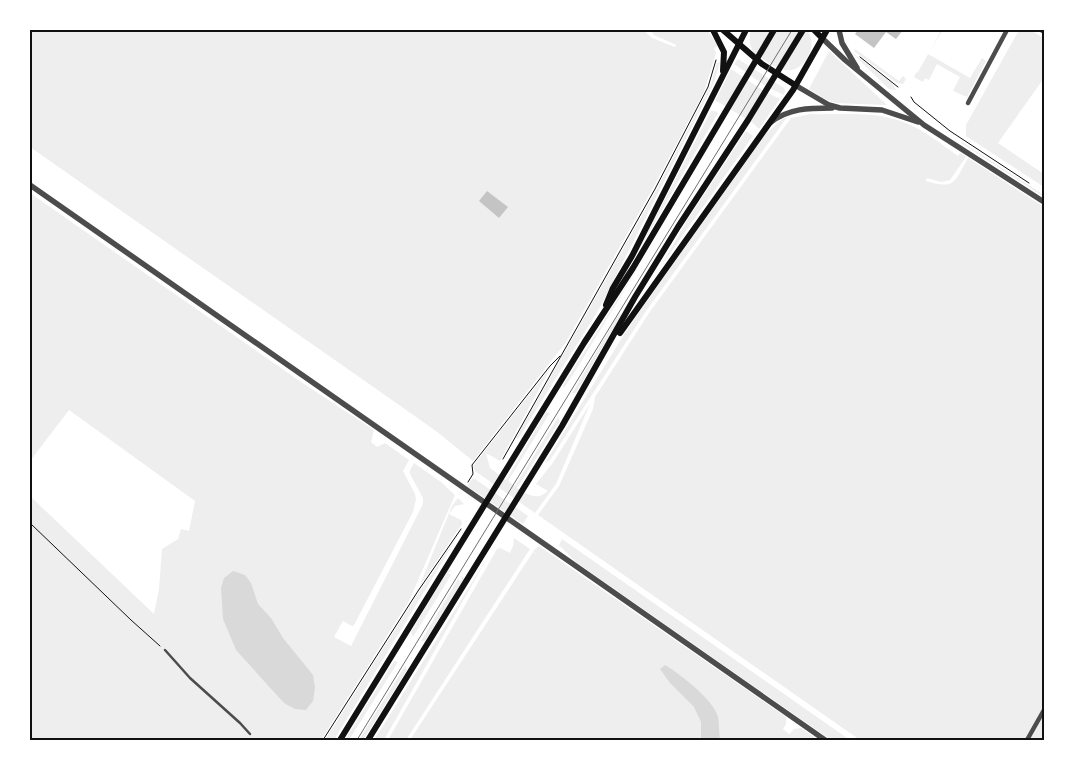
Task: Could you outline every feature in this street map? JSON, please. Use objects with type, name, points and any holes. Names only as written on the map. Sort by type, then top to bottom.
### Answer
[{"type":"main road","points":[[713,30],[722,47],[725,58],[720,82]]},
{"type":"main road","points":[[723,30],[762,64],[795,85]]},
{"type":"main road","points":[[597,323],[746,30]]},
{"type":"main road","points":[[340,740],[478,514],[661,223],[727,107],[774,30]]},
{"type":"main road","points":[[368,740],[522,491],[605,352],[635,297],[803,30]]},
{"type":"main road","points":[[814,30],[822,38]]},
{"type":"main road","points":[[605,352],[795,85],[826,30]]},
{"type":"street","points":[[839,30],[842,43],[858,70]]},
{"type":"street","points":[[968,103],[1008,30]]},
{"type":"street","points":[[822,38],[845,60],[924,125],[1044,202]]},
{"type":"street","points":[[795,85],[825,104],[840,108]]},
{"type":"street","points":[[765,128],[779,117],[797,110],[810,108],[882,110],[898,114],[924,125]]},
{"type":"street","points":[[30,185],[825,740]]},
{"type":"street","points":[[1027,740],[1044,710]]},
{"type":"lane","points":[[1039,30],[1044,33]]},
{"type":"lane","points":[[165,650],[190,678],[250,734]]},
{"type":"path","points":[[502,462],[622,249],[698,107],[710,83],[716,58]]},
{"type":"path","points":[[860,58],[898,87]]},
{"type":"path","points":[[911,97],[914,102],[950,131],[1028,183]]},
{"type":"path","points":[[465,485],[473,474],[472,466],[550,366],[562,354]]},
{"type":"path","points":[[30,523],[165,650]]},
{"type":"path","points":[[324,740],[418,591],[463,525]]},
{"type":"shaded area","points":[[30,30],[643,30],[652,38],[675,47],[676,45],[654,35],[651,30],[707,30],[718,46],[714,48],[716,53],[704,92],[653,188],[566,342],[473,461],[436,431],[30,147]]},
{"type":"shaded area","points":[[751,30],[807,30],[812,46],[801,66],[795,69],[783,70],[755,54],[750,42]]},
{"type":"shaded area","points":[[937,30],[943,30],[930,51],[940,33]]},
{"type":"shaded area","points":[[1019,30],[1030,30],[1044,38],[1044,78],[998,143],[1044,174],[1044,187],[966,136],[966,125]]},
{"type":"shaded area","points":[[855,49],[899,81],[903,76],[906,79],[903,84],[897,83],[854,51]]},
{"type":"shaded area","points":[[829,51],[887,105],[836,103],[809,89]]},
{"type":"shaded area","points":[[850,51],[891,82],[896,90],[889,89]]},
{"type":"shaded area","points":[[928,54],[970,78],[982,58],[986,61],[967,97],[953,91],[960,77],[937,64],[929,80],[925,78],[923,82],[914,77]]},
{"type":"shaded area","points":[[738,59],[784,88],[784,95],[767,87],[734,64]]},
{"type":"shaded area","points":[[720,62],[714,83],[599,309],[518,439],[516,438],[657,189],[711,85],[717,63]]},
{"type":"shaded area","points":[[731,69],[764,91],[780,99],[759,129],[753,123],[715,101]]},
{"type":"shaded area","points":[[711,111],[718,113],[637,253]]},
{"type":"shaded area","points":[[811,114],[869,115],[903,122],[925,133],[958,156],[960,153],[966,157],[950,180],[941,182],[927,178],[926,181],[943,185],[953,182],[968,158],[1044,207],[1044,740],[860,740],[538,515],[559,486],[593,409],[595,397],[649,313],[791,118]]},
{"type":"shaded area","points":[[788,116],[646,311],[550,460],[545,463],[642,308],[766,134],[778,122]]},
{"type":"shaded area","points":[[746,131],[753,136],[659,269],[688,219]]},
{"type":"shaded area","points":[[961,143],[1044,195],[1044,197]]},
{"type":"shaded area","points":[[30,193],[301,382],[374,430],[371,442],[377,447],[385,443],[409,460],[403,471],[415,494],[416,499],[413,512],[354,625],[352,626],[343,621],[334,637],[351,646],[423,504],[423,498],[410,474],[414,463],[441,482],[455,495],[409,601],[321,740],[30,740],[30,496],[154,614],[159,589],[162,549],[178,539],[181,529],[189,531],[195,501],[69,410],[30,461]]},
{"type":"shaded area","points":[[646,255],[576,370],[564,388],[563,385]]},
{"type":"shaded area","points":[[619,314],[621,315],[576,393],[572,393]]},
{"type":"shaded area","points":[[551,367],[500,461],[486,453],[490,468],[506,480],[546,412],[550,413],[508,481],[515,486],[558,417],[560,421],[517,488],[532,496],[540,496],[548,491],[536,484],[552,464],[590,404],[556,484],[535,513],[475,471],[473,466]]},
{"type":"shaded area","points":[[472,479],[475,479],[528,516],[523,524],[467,486]]},
{"type":"shaded area","points":[[458,498],[464,504],[455,506],[449,514],[461,520],[462,524],[419,587],[452,506]]},
{"type":"shaded area","points":[[461,531],[334,740],[325,740],[412,603]]},
{"type":"shaded area","points":[[514,538],[530,549],[406,740],[388,740],[497,549],[500,548],[510,553]]},
{"type":"shaded area","points":[[562,539],[850,740],[831,740],[576,562],[559,545]]},
{"type":"shaded area","points":[[539,546],[786,717],[786,724],[783,729],[789,734],[794,729],[801,728],[818,740],[410,740],[533,552],[537,554],[533,551]]},
{"type":"shaded area","points":[[490,553],[384,740],[374,740],[388,718]]},
{"type":"shaded area","points":[[449,569],[452,572],[448,573],[451,575],[413,637],[411,632]]},
{"type":"shaded area","points":[[233,571],[245,575],[251,583],[258,604],[271,618],[283,638],[313,675],[315,687],[313,701],[306,710],[295,709],[284,703],[236,650],[223,619],[221,588],[224,578]]},
{"type":"shaded area","points":[[460,576],[464,578],[425,641],[421,641],[458,579],[460,581],[462,579]]},
{"type":"shaded area","points":[[394,661],[398,662],[349,740],[345,740]]},
{"type":"shaded area","points":[[665,665],[679,674],[710,703],[718,717],[720,740],[701,740],[701,722],[694,707],[670,683],[660,669]]},
{"type":"shaded area","points":[[405,666],[407,670],[363,740],[359,740]]},
{"type":"building","points":[[858,30],[903,30],[896,39],[886,32],[874,48],[855,34]]},
{"type":"building","points":[[487,191],[508,207],[499,218],[479,201]]},
{"type":"tram line","points":[[357,740],[792,30]]}]
